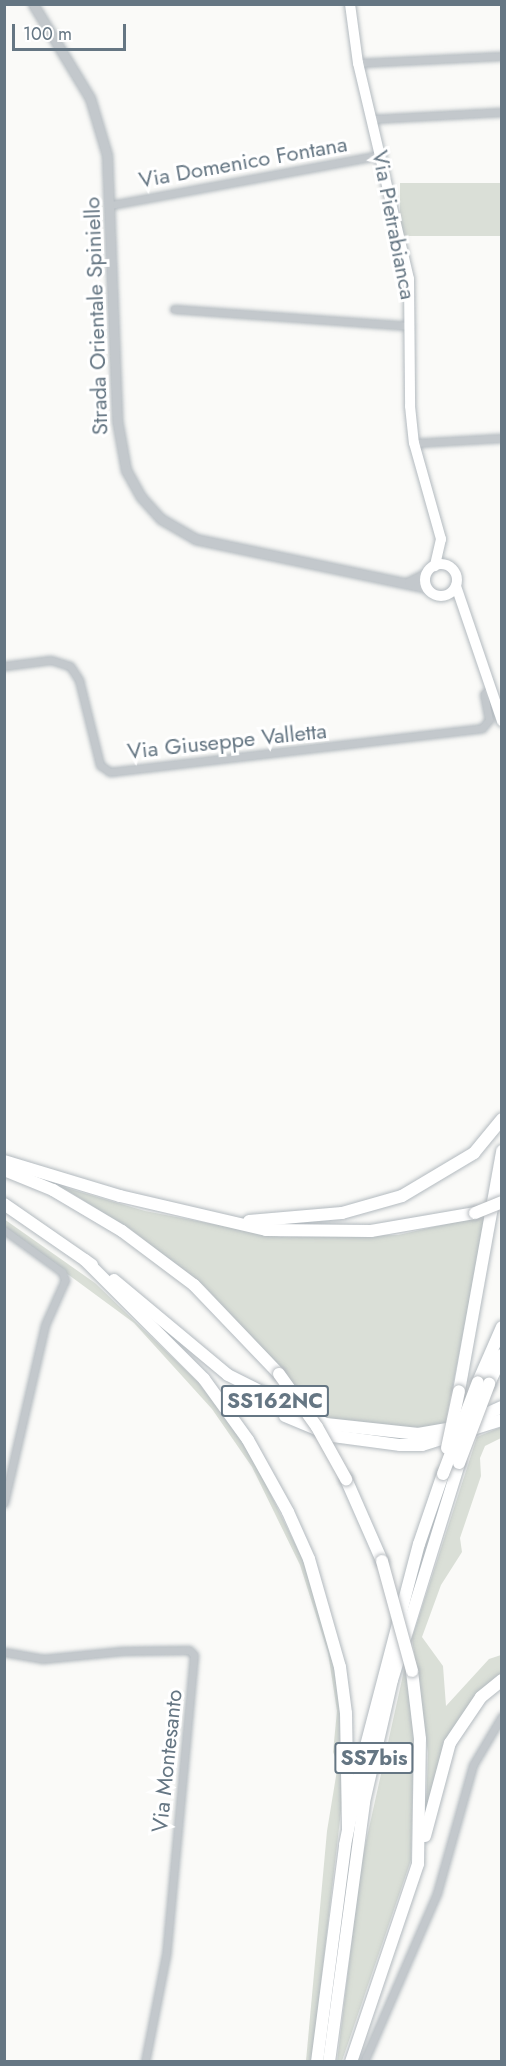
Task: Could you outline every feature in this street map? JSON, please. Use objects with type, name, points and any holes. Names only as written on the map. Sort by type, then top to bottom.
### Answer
[{"type":"highway","points":[[226,1222],[342,1213],[402,1196],[474,1154],[501,1119]]},
{"type":"highway","points":[[443,1474],[501,1151]]},
{"type":"highway","points":[[4,1161],[226,1222],[297,1232],[371,1231],[475,1213],[501,1202]]},
{"type":"highway","points":[[4,1170],[53,1190],[122,1231],[194,1285],[279,1374],[316,1427],[346,1479],[382,1561],[411,1671],[420,1739],[418,1864]]},
{"type":"highway","name":"SS162NC","points":[[4,1204],[141,1299],[228,1375],[308,1417],[370,1433],[436,1432],[501,1407]]},
{"type":"highway","points":[[85,1260],[204,1379],[248,1440],[288,1512],[309,1559],[340,1667],[346,1713],[348,1829]]},
{"type":"highway","name":"SS7bis","points":[[329,2061],[364,1802],[392,1680],[501,1327]]},
{"type":"highway","name":"SS7bis","points":[[317,2061],[348,1829],[382,1678],[443,1474],[484,1383],[501,1355]]},
{"type":"highway","points":[[228,1375],[273,1409],[310,1428],[355,1441],[422,1444],[501,1420]]},
{"type":"highway","points":[[351,2061],[418,1864],[450,1743],[481,1697],[501,1680]]},
{"type":"main road","name":"Via Pietrabianca","points":[[351,4],[358,63],[382,155],[409,279],[414,443],[456,586],[501,721]]},
{"type":"main road","name":"Via Pietrabianca","points":[[427,588],[431,569],[441,547],[436,516]]},
{"type":"main road","points":[[431,569],[451,567]]},
{"type":"main road","points":[[440,596],[456,586]]},
{"type":"main road","points":[[427,588],[466,612]]},
{"type":"street","name":"Strada Orientale Spiniello","points":[[33,4],[90,98],[107,154],[111,205],[117,420],[126,470],[150,510],[195,539],[409,582],[427,588]]},
{"type":"street","points":[[358,63],[501,56]]},
{"type":"street","points":[[372,119],[501,112]]},
{"type":"street","name":"Via Domenico Fontana","points":[[111,205],[382,155]]},
{"type":"street","points":[[174,309],[410,326]]},
{"type":"street","points":[[414,443],[501,438]]},
{"type":"street","points":[[409,582],[431,569]]},
{"type":"street","name":"Via Giuseppe Valletta","points":[[4,666],[51,660],[70,666],[79,680],[100,765],[110,772],[482,728],[489,720],[484,694],[492,689]]},
{"type":"street","points":[[4,1230],[65,1276],[45,1325],[4,1503]]},
{"type":"street","name":"Via Montesanto","points":[[4,1652],[42,1659],[123,1651],[189,1650],[194,1655],[165,1959],[145,2061]]},
{"type":"street","points":[[364,2061],[437,1893],[472,1765],[501,1716]]},
{"type":"shaded area","points":[[400,183],[501,183],[501,236],[400,236]]},
{"type":"shaded area","points":[[60,1186],[145,1211],[281,1237],[398,1235],[486,1215],[445,1426],[400,1431],[317,1417],[284,1371],[204,1286],[130,1229]]},
{"type":"shaded area","points":[[4,1219],[95,1283],[198,1382],[248,1448],[308,1570],[340,1690],[344,1785],[312,2061],[306,2061],[327,1831],[338,1764],[333,1752],[337,1711],[328,1653],[300,1565],[252,1467],[212,1409],[134,1323],[5,1228]]},
{"type":"shaded area","points":[[501,1427],[501,1438],[485,1446],[480,1458],[481,1476],[460,1538],[462,1552],[441,1585],[422,1637],[443,1666],[446,1706],[489,1659],[501,1655],[501,1676],[439,1760],[426,1811],[428,1753],[412,1638],[477,1437]]},
{"type":"shaded area","points":[[405,1666],[414,1735],[411,1860],[342,2061],[337,2062],[361,1864]]}]
